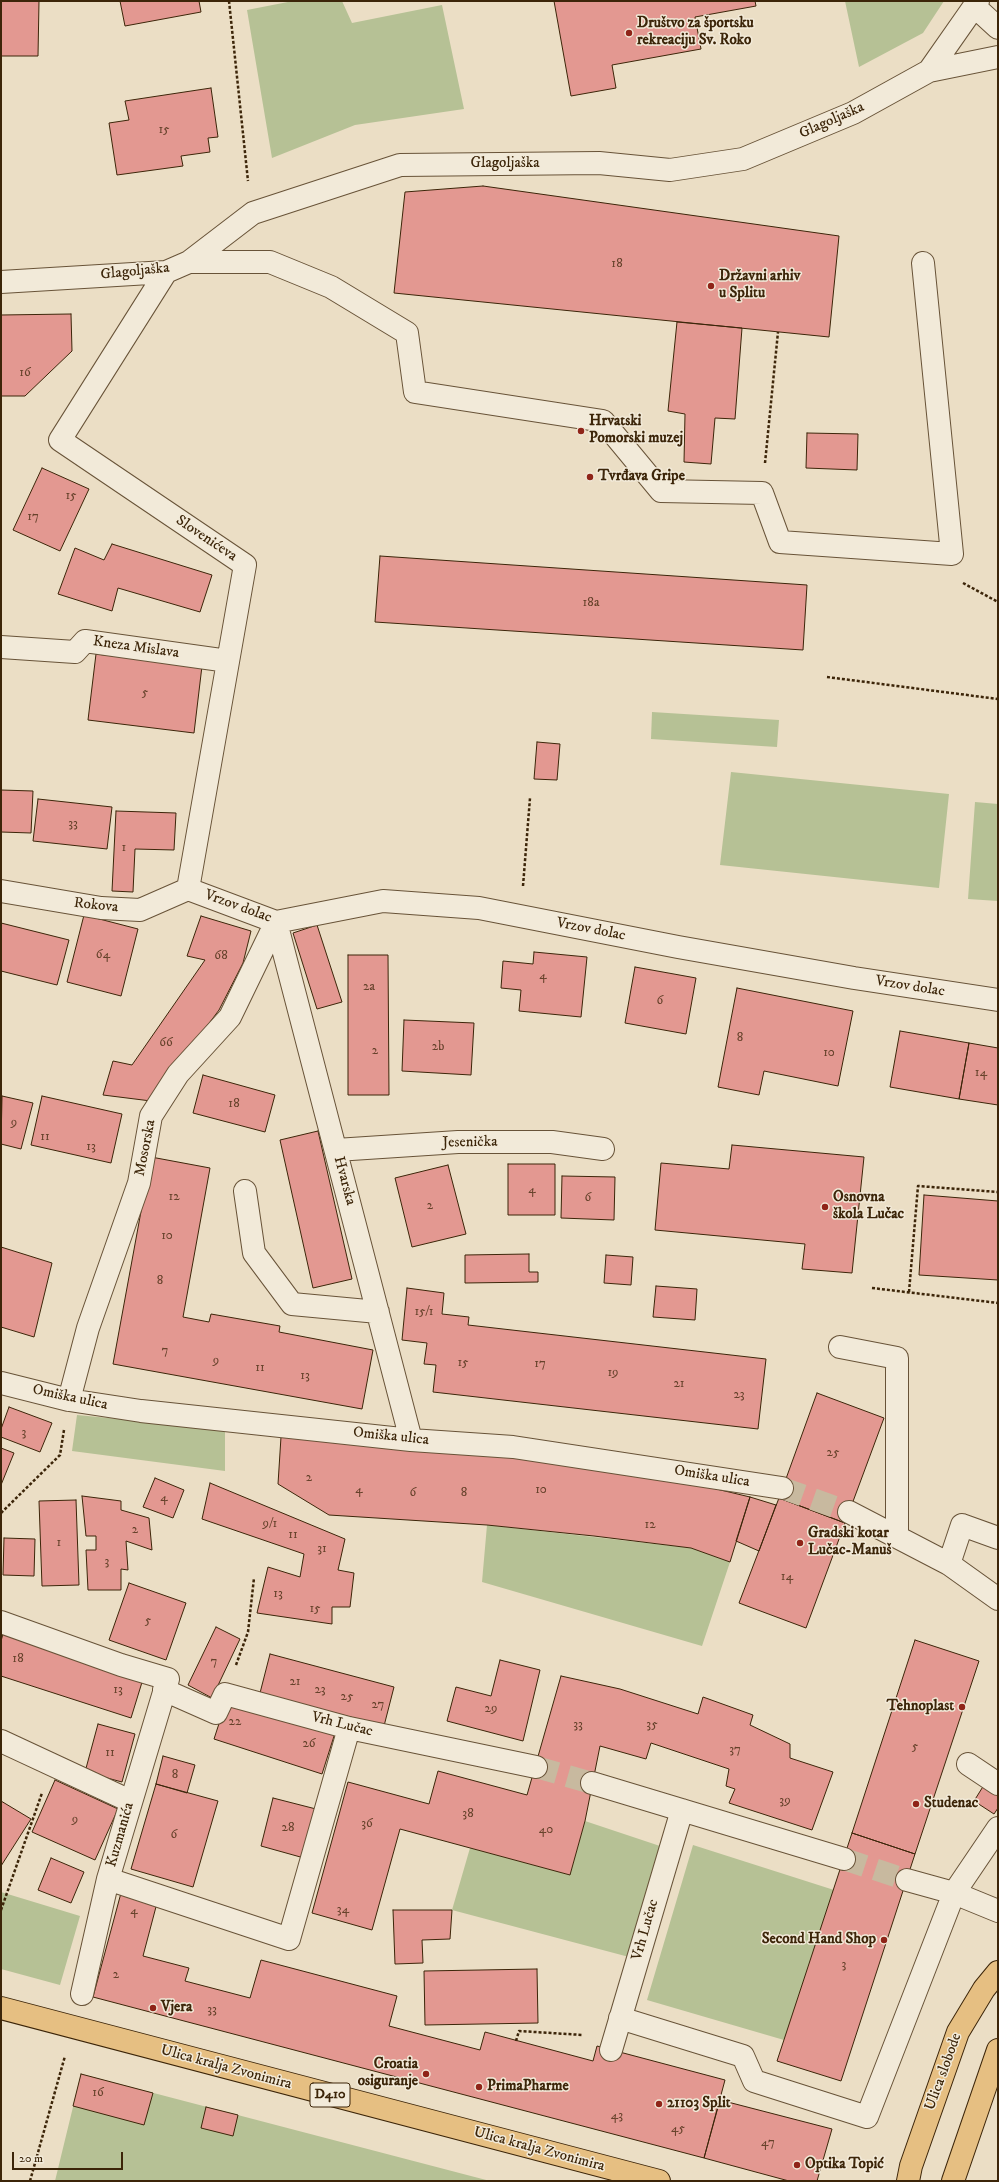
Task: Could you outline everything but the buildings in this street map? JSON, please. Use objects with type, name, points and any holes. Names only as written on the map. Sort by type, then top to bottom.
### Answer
[{"type":"main road","name":"Ulica slobode","points":[[908,2181],[911,2166],[958,2032],[984,1989],[998,1972]]},
{"type":"main road","name":"Ulica kralja Zvonimira","points":[[1,2008],[659,2181]]},
{"type":"main road","points":[[953,2181],[998,2050]]},
{"type":"street","points":[[976,4],[998,28]]},
{"type":"street","name":"Glagoljaška","points":[[1,282],[166,272],[189,262],[253,213],[400,165],[599,163],[670,170],[742,159],[853,113],[929,71],[976,4]]},
{"type":"street","points":[[929,71],[998,57]]},
{"type":"street","points":[[189,262],[270,262],[331,287],[407,333],[415,392],[603,421],[662,491],[762,493],[780,542],[952,554],[923,264]]},
{"type":"street","name":"Slovenićeva","points":[[166,272],[60,440],[245,566],[188,889]]},
{"type":"street","name":"Kneza Mislava","points":[[1,647],[76,652],[85,641],[228,661]]},
{"type":"street","name":"Rokova","points":[[1,891],[101,908],[140,910],[188,889]]},
{"type":"street","name":"Vrzov dolac","points":[[188,889],[276,922],[383,902],[480,908],[678,947],[846,977],[998,1000]]},
{"type":"street","name":"Hvarska","points":[[276,922],[412,1440]]},
{"type":"street","name":"Mosorska","points":[[69,1400],[90,1321],[139,1183],[151,1116],[178,1074],[230,1017],[276,922]]},
{"type":"street","name":"Jesenička","points":[[336,1150],[458,1142],[552,1142],[603,1149]]},
{"type":"street","points":[[245,1191],[254,1253],[292,1304],[378,1312]]},
{"type":"street","points":[[840,1347],[898,1358],[897,1536]]},
{"type":"street","name":"Omiška ulica","points":[[1,1383],[69,1400],[141,1411],[412,1440],[513,1447],[782,1488]]},
{"type":"street","points":[[849,1512],[949,1564],[998,1598]]},
{"type":"street","points":[[949,1564],[962,1525],[998,1538]]},
{"type":"street","points":[[1,1622],[121,1665],[166,1685],[216,1713],[225,1694]]},
{"type":"street","name":"Kuzmanića","points":[[82,1994],[108,1879],[130,1801],[166,1685]]},
{"type":"street","name":"Vrh Lučac","points":[[225,1694],[349,1728],[536,1767]]},
{"type":"street","points":[[108,1879],[289,1939],[349,1728]]},
{"type":"street","points":[[1,1741],[130,1801]]},
{"type":"street","points":[[968,1764],[998,1784]]},
{"type":"street","points":[[592,1783],[844,1859]]},
{"type":"street","name":"Vrh Lučac","points":[[615,2035],[682,1810]]},
{"type":"street","points":[[615,2035],[743,2056],[754,2081],[867,2117],[954,1894],[998,1828]]},
{"type":"street","points":[[907,1880],[954,1894],[998,1911]]},
{"type":"path","points":[[229,1],[247,173]]},
{"type":"path","points":[[762,493],[778,332]]},
{"type":"path","points":[[952,554],[961,582],[998,602]]},
{"type":"path","points":[[827,678],[998,699]]},
{"type":"path","points":[[521,916],[530,798]]},
{"type":"path","points":[[909,1292],[918,1186],[998,1192]]},
{"type":"path","points":[[872,1288],[998,1303]]},
{"type":"path","points":[[1,1513],[60,1455],[69,1400]]},
{"type":"path","points":[[225,1694],[248,1632],[254,1578]]},
{"type":"path","points":[[1,1910],[28,1836],[51,1764]]},
{"type":"path","points":[[516,2041],[519,2032],[615,2035]]},
{"type":"path","points":[[30,2181],[66,2052]]},
{"type":"green space","points":[[293,1],[342,1],[352,23],[442,5],[464,109],[355,125],[272,158],[247,10]]},
{"type":"green space","points":[[845,1],[944,1],[923,33],[859,67]]},
{"type":"green space","points":[[652,712],[779,720],[777,747],[651,739]]},
{"type":"green space","points":[[731,772],[949,794],[939,888],[720,865]]},
{"type":"green space","points":[[975,802],[998,804],[998,901],[968,899]]},
{"type":"green space","points":[[77,1415],[225,1429],[225,1471],[72,1451]]},
{"type":"green space","points":[[487,1525],[691,1548],[730,1562],[702,1646],[482,1582]]},
{"type":"green space","points":[[585,1821],[660,1846],[629,1957],[452,1910],[470,1848],[570,1875]]},
{"type":"green space","points":[[693,1845],[834,1890],[784,2040],[647,2000]]},
{"type":"green space","points":[[1,1892],[80,1916],[60,1985],[1,1969]]},
{"type":"green space","points":[[81,2074],[490,2181],[55,2181]]},
{"type":"tunnel","points":[[782,1488],[849,1512]]},
{"type":"tunnel","points":[[536,1767],[592,1783]]},
{"type":"tunnel","points":[[844,1859],[907,1880]]},
{"type":"place","name":"Društvo za športsku rekreaciju Sv. Roko","points":[[629,33]]},
{"type":"place","name":"Državni arhiv u Splitu","points":[[711,286]]},
{"type":"place","name":"Hrvatski Pomorski muzej","points":[[581,431]]},
{"type":"place","name":"Tvrđava Gripe","points":[[590,477]]},
{"type":"place","name":"Osnovna škola Lučac","points":[[825,1207]]},
{"type":"place","name":"Gradski kotar Lučac-Manuš","points":[[800,1543]]},
{"type":"place","name":"Tehnoplast","points":[[962,1707]]},
{"type":"place","name":"Studenac","points":[[916,1804]]},
{"type":"place","name":"Second Hand Shop","points":[[884,1940]]},
{"type":"place","name":"Vjera","points":[[153,2008]]},
{"type":"place","name":"Croatia osiguranje","points":[[426,2074]]},
{"type":"place","name":"PrimaPharme","points":[[479,2087]]},
{"type":"place","name":"21103 Split","points":[[659,2104]]},
{"type":"place","name":"Optika Topić","points":[[797,2165]]}]
